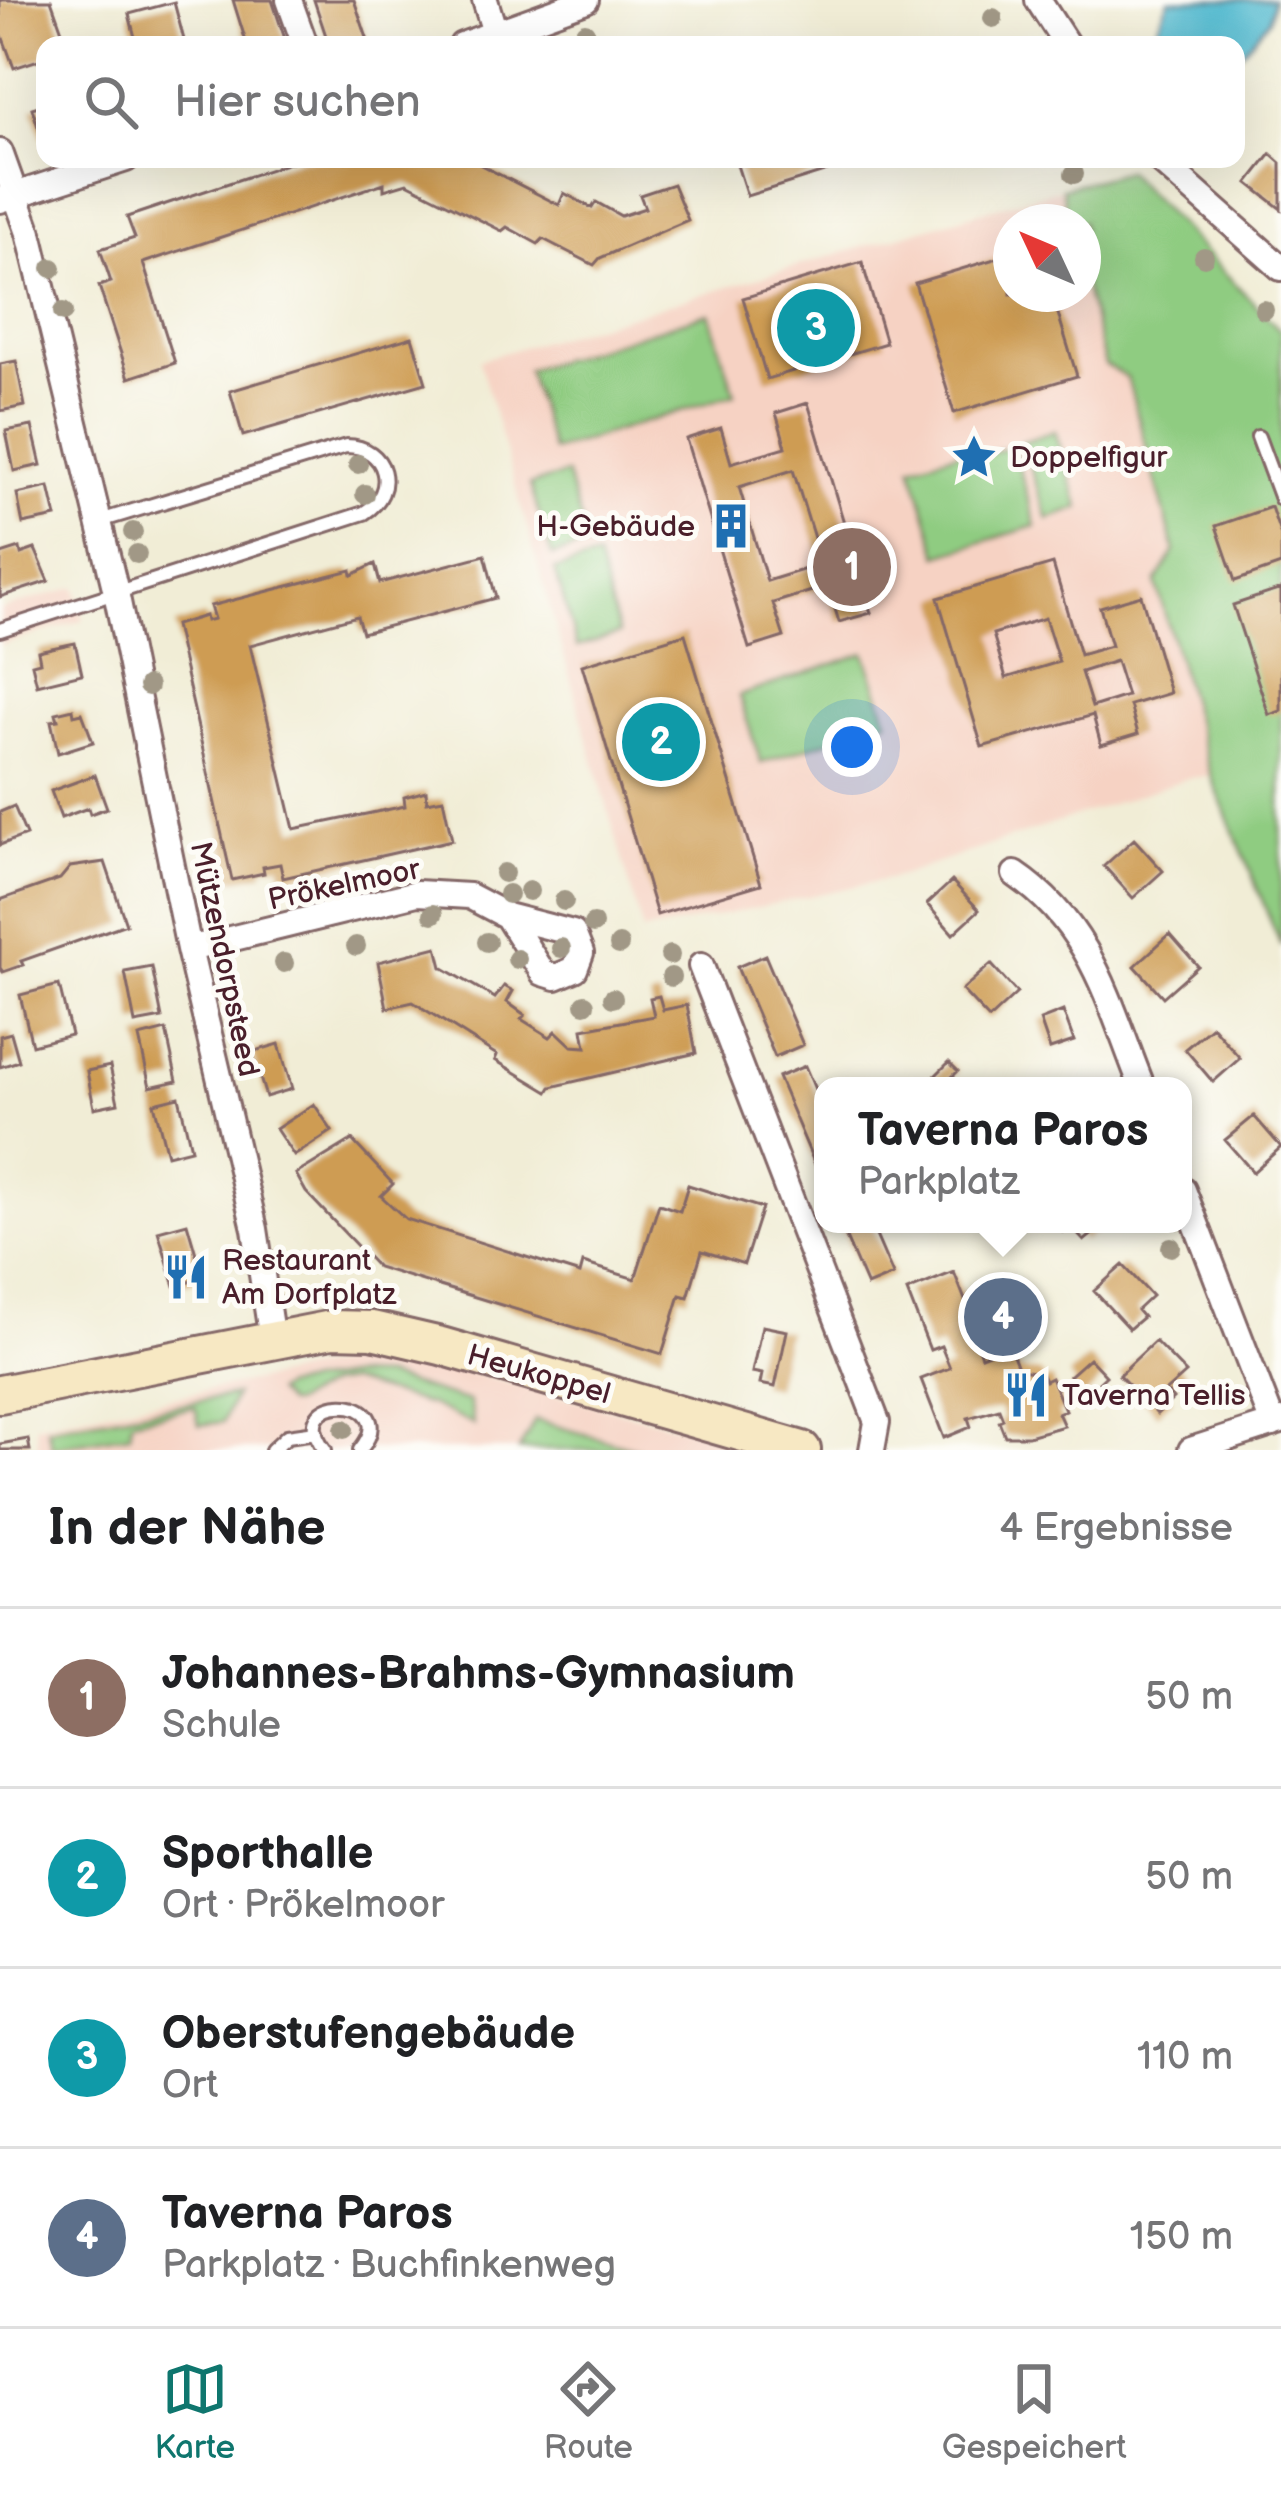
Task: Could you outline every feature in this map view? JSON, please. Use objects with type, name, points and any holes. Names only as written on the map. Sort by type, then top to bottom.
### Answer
[{"type":"street","points":[[290,0],[302,36]]},
{"type":"street","points":[[485,0],[495,33]]},
{"type":"street","points":[[487,36],[586,0]]},
{"type":"street","points":[[1038,0],[1061,36]]},
{"type":"street","name":"Mützendorpsteed","points":[[0,152],[8,198],[116,592],[189,949],[254,1229],[272,1340]]},
{"type":"street","points":[[8,198],[99,168]]},
{"type":"street","points":[[1168,168],[1281,268]]},
{"type":"street","points":[[1015,874],[1046,895],[1084,942],[1138,1077]]},
{"type":"street","name":"Prökelmoor","points":[[189,949],[417,893],[469,896],[507,916]]},
{"type":"street","points":[[701,966],[877,1422],[872,1450]]},
{"type":"street","points":[[1191,1450],[1277,1423],[1192,1212]]},
{"type":"street","name":"Heukoppel","points":[[0,1394],[332,1329],[372,1330],[533,1374],[718,1437],[802,1450]]},
{"type":"lane","points":[[1258,437],[1281,499]]},
{"type":"lane","points":[[0,630],[364,513],[384,494],[384,468],[369,450],[346,446],[99,521]]},
{"type":"lane","points":[[325,1450],[316,1424],[326,1409],[343,1403],[359,1409],[368,1423],[368,1439],[360,1450]]},
{"type":"lane","points":[[272,1450],[287,1436],[316,1432]]},
{"type":"shaded area","points":[[1062,188],[1065,204],[1008,204]]},
{"type":"shaded area","points":[[993,208],[993,312],[1091,312],[1105,365],[1127,377],[1175,552],[1156,583],[1211,776],[1188,778],[897,877],[643,932],[479,360]]},
{"type":"shaded area","points":[[76,587],[83,620],[0,645],[0,610]]},
{"type":"shaded area","points":[[380,1356],[411,1358],[736,1441],[731,1450],[38,1450],[35,1425]]},
{"type":"green space","points":[[1126,171],[1281,331],[1281,946],[1211,776],[1156,583],[1175,551],[1127,377],[1105,365],[1091,312],[1101,312],[1101,204],[1065,204],[1062,188]]},
{"type":"green space","points":[[709,313],[735,394],[552,451],[527,370]]},
{"type":"green space","points":[[1055,431],[1080,508],[1048,519],[1022,442]]},
{"type":"green space","points":[[1013,446],[1036,526],[939,555],[912,466],[974,447],[978,457]]},
{"type":"green space","points":[[566,474],[589,545],[552,556],[530,485]]},
{"type":"green space","points":[[597,558],[619,634],[577,647],[555,570]]},
{"type":"green space","points":[[865,653],[888,720],[761,763],[739,696]]},
{"type":"green space","points":[[352,1376],[385,1377],[469,1402],[474,1425],[430,1405],[349,1382],[329,1385],[292,1404],[275,1392]]},
{"type":"green space","points":[[235,1395],[223,1422],[199,1425],[195,1407],[132,1420],[130,1434],[52,1447],[47,1428]]},
{"type":"green space","points":[[535,1420],[641,1450],[519,1450]]},
{"type":"water","points":[[1169,0],[1273,0],[1269,20],[1245,48],[1245,36],[1153,36]]},
{"type":"building","points":[[0,0],[51,0],[64,36],[36,36],[36,61],[14,68],[0,30]]},
{"type":"building","points":[[233,0],[272,0],[284,36],[244,36]]},
{"type":"building","points":[[314,0],[354,0],[366,36],[326,36]]},
{"type":"building","points":[[174,2],[183,36],[135,36],[129,14]]},
{"type":"building","points":[[1271,154],[1281,163],[1281,209],[1248,183]]},
{"type":"building","points":[[274,168],[487,168],[559,205],[564,193],[592,208],[596,202],[621,216],[645,208],[640,195],[673,184],[688,220],[600,258],[594,265],[543,239],[538,244],[507,227],[502,231],[407,183],[384,190],[384,183],[143,263],[175,363],[129,378],[99,286],[111,282],[100,249],[135,238],[127,217]]},
{"type":"building","points":[[738,168],[837,168],[747,196]]},
{"type":"building","points":[[993,259],[993,312],[1057,312],[1077,376],[954,413],[915,283]]},
{"type":"building","points":[[862,262],[886,343],[767,379],[743,298]]},
{"type":"building","points":[[412,337],[426,383],[243,436],[230,391]]},
{"type":"building","points":[[16,361],[25,406],[0,411],[0,364]]},
{"type":"building","name":"H-Gebäude","points":[[808,403],[871,613],[839,622],[828,586],[773,603],[784,637],[749,648],[686,439],[721,428],[731,463],[786,447],[776,413]],"holes":[[[793,470],[822,564],[767,581],[739,487]]]},
{"type":"building","points":[[32,426],[41,465],[14,471],[6,431]]},
{"type":"building","points":[[49,487],[56,517],[23,524],[17,494]]},
{"type":"building","points":[[1271,507],[1281,536],[1281,565],[1235,581],[1216,526]]},
{"type":"building","points":[[20,548],[21,554],[35,549],[49,581],[0,597],[1,554]]},
{"type":"building","points":[[485,555],[496,598],[362,633],[357,616],[250,645],[294,829],[405,806],[404,797],[426,791],[427,802],[443,799],[452,840],[283,878],[280,864],[263,867],[264,873],[232,880],[175,625],[205,616],[206,621],[214,619],[210,606],[351,570],[352,575],[375,564],[380,583]]},
{"type":"building","points":[[1053,564],[1080,655],[1111,646],[1100,607],[1141,595],[1170,693],[1130,705],[1138,734],[1101,745],[1093,715],[982,747],[938,598]],"holes":[[[1045,618],[1059,662],[1006,678],[993,634]],[[1116,661],[1127,696],[1092,707],[1081,672]]]},
{"type":"building","points":[[1281,589],[1281,711],[1269,715],[1233,605]]},
{"type":"building","points":[[685,634],[761,884],[657,915],[582,665]]},
{"type":"building","points":[[75,643],[82,674],[37,685],[32,664],[40,662],[38,651]]},
{"type":"building","points":[[73,709],[74,715],[82,713],[93,742],[58,753],[51,721],[58,720],[56,713]]},
{"type":"building","points":[[95,775],[107,808],[90,814],[88,808],[61,818],[51,791]]},
{"type":"building","points":[[14,806],[26,835],[0,845],[0,812]]},
{"type":"building","points":[[1134,839],[1163,871],[1133,898],[1104,866]]},
{"type":"building","points":[[105,862],[126,924],[21,961],[23,965],[3,972],[0,900],[60,879],[70,867]]},
{"type":"building","points":[[952,881],[979,910],[953,934],[927,904]]},
{"type":"building","points":[[1170,934],[1198,966],[1163,997],[1135,966]]},
{"type":"building","points":[[437,947],[442,967],[495,998],[504,986],[513,991],[507,1002],[525,1015],[521,1019],[550,1037],[556,1031],[572,1046],[586,1047],[583,1029],[654,1016],[650,998],[659,996],[663,1010],[687,1005],[696,1053],[551,1087],[548,1092],[413,1002],[387,1008],[378,962]]},
{"type":"building","points":[[765,955],[803,1045],[775,1057],[737,967]]},
{"type":"building","points":[[991,964],[1017,993],[989,1019],[962,990]]},
{"type":"building","points":[[152,967],[162,1018],[135,1023],[125,972]]},
{"type":"building","points":[[59,985],[71,1035],[32,1045],[20,995]]},
{"type":"building","points":[[1063,1011],[1074,1041],[1050,1049],[1040,1020]]},
{"type":"building","points":[[1212,1026],[1240,1058],[1213,1082],[1185,1049]]},
{"type":"building","points":[[166,1030],[177,1081],[150,1087],[139,1037]]},
{"type":"building","points":[[11,1033],[19,1061],[0,1067],[0,1036]]},
{"type":"building","points":[[279,1044],[292,1089],[266,1097],[252,1052]]},
{"type":"building","points":[[949,1062],[958,1071],[952,1077],[934,1077]]},
{"type":"building","points":[[110,1066],[118,1103],[94,1108],[87,1071]]},
{"type":"building","points":[[805,1066],[814,1087],[814,1162],[778,1077]]},
{"type":"building","points":[[179,1097],[191,1149],[167,1155],[154,1103]]},
{"type":"building","points":[[314,1104],[332,1131],[294,1156],[276,1129]]},
{"type":"building","points":[[1254,1116],[1281,1147],[1253,1172],[1225,1140]]},
{"type":"building","points":[[352,1140],[393,1184],[381,1196],[406,1219],[580,1274],[583,1263],[635,1279],[659,1204],[680,1211],[688,1185],[762,1208],[744,1264],[702,1251],[688,1297],[680,1295],[662,1354],[377,1267],[306,1192],[296,1174]]},
{"type":"building","points":[[187,1223],[203,1278],[175,1286],[158,1231]]},
{"type":"building","points":[[844,1233],[875,1233],[893,1275],[867,1286]]},
{"type":"building","points":[[1123,1265],[1152,1296],[1137,1310],[1143,1317],[1129,1329],[1094,1291]]},
{"type":"building","points":[[954,1272],[981,1356],[1009,1345],[1019,1370],[1041,1373],[1045,1381],[1051,1378],[1065,1410],[1058,1413],[1064,1426],[1028,1436],[1005,1436],[999,1409],[968,1418],[971,1427],[944,1438],[921,1379],[950,1368],[941,1346],[930,1350],[907,1291]]},
{"type":"building","points":[[762,1326],[787,1331],[775,1387],[760,1384],[762,1374],[752,1372]]},
{"type":"building","points":[[1155,1341],[1186,1373],[1166,1391],[1173,1399],[1157,1414],[1119,1375]]},
{"type":"building","points":[[1089,1358],[1106,1376],[1079,1401],[1069,1391],[1076,1384],[1069,1376]]},
{"type":"building","points":[[28,1439],[30,1450],[0,1450],[0,1444]]},
{"type":"place","name":"Oberstufengebäude","points":[[816,328]]},
{"type":"place","name":"Doppelfigur","points":[[974,457]]},
{"type":"place","name":"H-Gebäude","points":[[731,526]]},
{"type":"place","name":"Johannes-Brahms-Gymnasium","points":[[852,567]]},
{"type":"place","name":"Sporthalle","points":[[661,742]]},
{"type":"place","name":"Restaurant Am Dorfplatz","points":[[186,1277]]},
{"type":"place","name":"Taverna Paros","points":[[1003,1317]]},
{"type":"place","name":"Taverna Tellis","points":[[1026,1395]]}]
